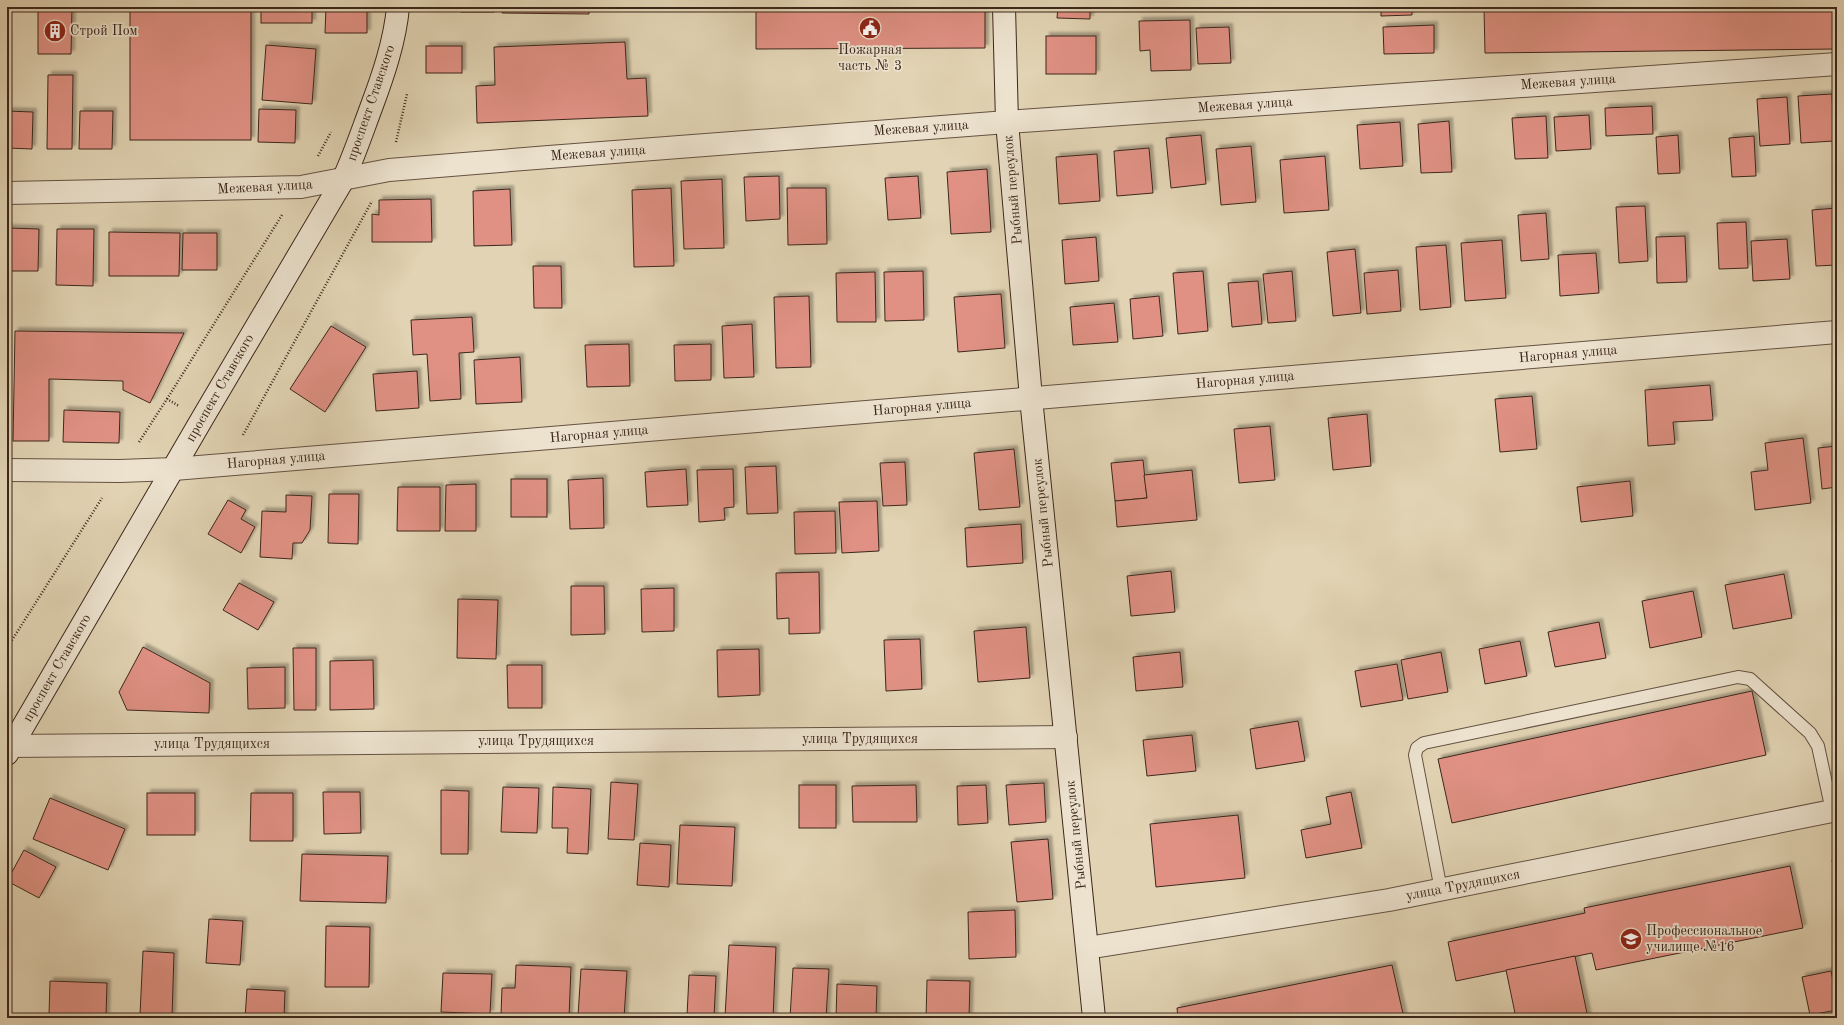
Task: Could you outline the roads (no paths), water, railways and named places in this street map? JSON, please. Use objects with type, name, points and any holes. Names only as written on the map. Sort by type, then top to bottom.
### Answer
[{"type":"street","name":"проспект Ставского","points":[[9,749],[343,180],[381,81],[396,24],[398,7]]},
{"type":"street","name":"Рыбный переулок","points":[[1004,7],[1007,122],[1031,398],[1094,1018]]},
{"type":"street","name":"Межевая улица","points":[[7,193],[301,187],[389,170],[1007,122],[1837,64]]},
{"type":"street","name":"Нагорная улица","points":[[7,470],[120,471],[174,469],[1837,332]]},
{"type":"street","name":"улица Трудящихся","points":[[9,749],[1066,737]]},
{"type":"street","name":"улица Трудящихся","points":[[1087,948],[1389,900],[1834,810]]},
{"type":"lane","points":[[1441,890],[1415,755],[1417,748],[1424,743],[1738,677],[1750,679],[1810,733],[1818,746],[1834,810]]},
{"type":"place","name":"Пожарная часть № 3","points":[[870,28]]},
{"type":"place","name":"Строй Пом","points":[[55,31]]},
{"type":"place","name":"Профессиональное училище №16","points":[[1631,939]]}]
